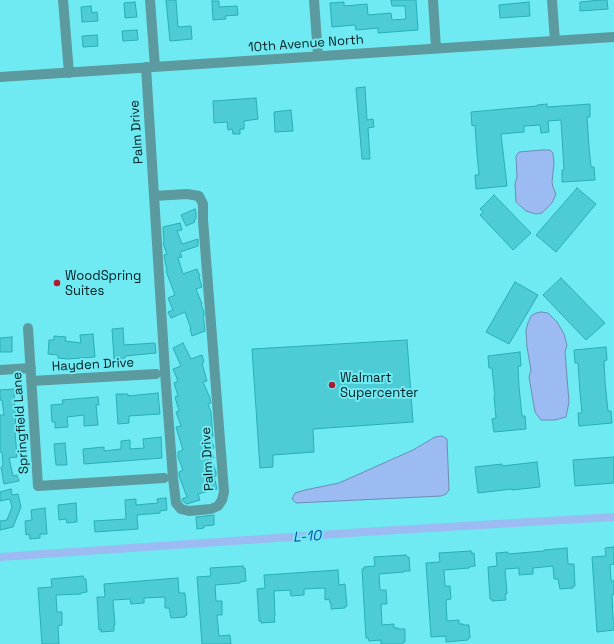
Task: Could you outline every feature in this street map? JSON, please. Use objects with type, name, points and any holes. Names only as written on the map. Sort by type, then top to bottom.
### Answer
[{"type":"street","points":[[63,0],[69,73]]},
{"type":"street","name":"Palm Drive","points":[[150,0],[150,67],[154,196],[173,478],[176,503],[181,509],[189,511],[211,509],[218,506],[222,500],[224,492],[203,204],[199,196],[187,194],[154,196]]},
{"type":"street","points":[[314,0],[318,56]]},
{"type":"street","points":[[433,0],[436,48]]},
{"type":"street","points":[[552,0],[555,41]]},
{"type":"street","name":"10th Avenue North","points":[[0,77],[614,37]]},
{"type":"street","name":"Springfield Lane","points":[[28,328],[38,486],[164,478]]},
{"type":"street","points":[[0,370],[31,368]]},
{"type":"street","name":"Hayden Drive","points":[[31,381],[156,374]]},
{"type":"water","points":[[550,150],[553,153],[554,163],[552,182],[556,194],[552,203],[542,213],[536,214],[526,211],[516,202],[516,156],[519,152]]},
{"type":"water","points":[[541,312],[548,313],[557,322],[564,334],[567,345],[565,352],[569,402],[566,417],[555,420],[541,420],[535,412],[529,377],[531,370],[526,330],[531,316]]},
{"type":"water","points":[[442,436],[447,439],[449,490],[446,494],[441,496],[296,503],[292,499],[295,493],[339,483],[413,450],[435,437]]},
{"type":"building","points":[[166,0],[176,0],[178,27],[191,26],[192,39],[170,41]]},
{"type":"building","points":[[391,0],[416,0],[418,30],[378,33],[378,28],[356,30],[355,25],[332,27],[330,3],[344,2],[344,6],[367,4],[368,15],[391,13],[392,20],[406,19],[405,6],[392,6]]},
{"type":"building","points":[[607,0],[608,9],[580,11],[580,2]]},
{"type":"building","points":[[212,1],[219,1],[219,7],[237,6],[238,15],[225,16],[226,19],[213,20]]},
{"type":"building","points":[[135,2],[137,17],[125,18],[124,3]]},
{"type":"building","points":[[529,2],[530,16],[500,18],[499,5]]},
{"type":"building","points":[[91,6],[92,13],[97,12],[98,21],[82,22],[81,7]]},
{"type":"building","points":[[137,30],[138,40],[123,41],[122,31]]},
{"type":"building","points":[[97,35],[98,46],[83,47],[82,36]]},
{"type":"building","points":[[365,87],[367,120],[373,119],[374,127],[368,128],[370,159],[362,159],[356,88]]},
{"type":"building","points":[[256,98],[258,119],[244,121],[244,129],[240,129],[240,134],[233,134],[232,129],[228,130],[227,122],[214,123],[213,101]]},
{"type":"building","points":[[547,104],[547,107],[590,104],[590,117],[587,117],[591,167],[594,167],[595,180],[562,182],[562,170],[564,170],[561,120],[548,121],[549,132],[541,133],[540,125],[524,126],[524,132],[501,134],[507,186],[476,189],[475,175],[479,175],[475,125],[472,126],[471,112]]},
{"type":"building","points":[[291,110],[293,131],[275,132],[274,112]]},
{"type":"building","points":[[577,188],[596,204],[556,252],[536,235]]},
{"type":"building","points":[[494,195],[531,233],[513,250],[480,215],[483,212],[480,209]]},
{"type":"building","points":[[195,209],[195,222],[186,226],[181,215]]},
{"type":"building","points":[[180,223],[182,230],[177,231],[182,244],[198,239],[198,246],[180,252],[182,257],[178,258],[183,274],[197,269],[202,287],[196,289],[204,312],[203,317],[205,331],[192,336],[185,312],[171,318],[168,312],[173,310],[168,298],[175,295],[166,271],[164,255],[167,254],[163,243],[163,227]]},
{"type":"building","points":[[561,278],[605,323],[586,340],[543,295]]},
{"type":"building","points":[[515,282],[538,295],[509,344],[486,332]]},
{"type":"building","points":[[123,328],[124,345],[155,343],[156,353],[125,356],[125,358],[114,359],[112,329]]},
{"type":"building","points":[[93,334],[95,357],[68,359],[58,358],[58,355],[48,354],[49,340],[54,340],[54,336],[66,337],[65,341],[81,343],[80,335]]},
{"type":"building","points":[[12,337],[12,352],[0,352],[0,338]]},
{"type":"building","name":"Walmart Supercenter","points":[[407,340],[413,422],[313,429],[314,452],[273,455],[273,467],[260,468],[252,349]]},
{"type":"building","points":[[183,343],[191,359],[202,355],[204,362],[202,363],[207,381],[203,382],[211,403],[208,404],[211,412],[213,437],[211,438],[214,448],[211,449],[214,458],[211,459],[216,472],[216,476],[214,476],[217,489],[198,494],[200,500],[187,504],[182,500],[187,497],[179,476],[179,472],[183,470],[178,457],[178,452],[183,450],[176,427],[181,426],[176,412],[179,411],[175,397],[178,396],[174,383],[178,381],[173,369],[181,366],[173,348]]},
{"type":"building","points":[[606,347],[607,360],[604,361],[605,382],[608,411],[611,411],[612,423],[579,426],[578,413],[582,413],[578,363],[575,363],[574,350]]},
{"type":"building","points":[[520,352],[521,366],[518,366],[519,387],[522,416],[525,416],[526,429],[494,432],[492,419],[496,418],[495,397],[492,368],[489,368],[488,356]]},
{"type":"building","points":[[14,389],[17,457],[9,458],[13,476],[17,475],[19,481],[4,484],[1,467],[3,466],[2,452],[0,452],[0,415],[4,415],[2,400],[0,400],[0,390]]},
{"type":"building","points":[[158,393],[160,414],[129,416],[129,423],[118,424],[116,394],[128,394],[128,396]]},
{"type":"building","points":[[98,397],[99,405],[96,405],[98,425],[84,426],[84,415],[67,417],[68,427],[55,428],[55,422],[52,422],[51,405],[63,404],[62,400]]},
{"type":"building","points":[[161,437],[162,458],[84,464],[83,449],[104,447],[104,451],[121,449],[121,441],[130,440],[130,449],[144,448],[143,439]]},
{"type":"building","points":[[65,443],[67,465],[56,465],[54,444]]},
{"type":"building","points":[[614,457],[614,483],[575,486],[573,460]]},
{"type":"building","points":[[537,462],[540,487],[478,493],[475,467]]},
{"type":"building","points":[[11,489],[12,495],[18,494],[21,507],[13,527],[0,530],[0,521],[7,520],[12,507],[10,499],[0,501],[0,492]]},
{"type":"building","points":[[166,498],[167,510],[160,511],[160,513],[137,515],[138,529],[95,532],[94,521],[126,519],[125,500],[136,499],[136,505],[158,503],[157,499]]},
{"type":"building","points":[[76,503],[77,522],[67,523],[66,519],[59,520],[58,505]]},
{"type":"building","points":[[45,508],[47,534],[40,534],[40,538],[30,539],[29,534],[26,535],[25,521],[32,520],[31,510]]},
{"type":"building","points":[[214,515],[214,525],[204,526],[204,528],[197,529],[196,517]]},
{"type":"building","points":[[614,547],[614,564],[610,565],[611,581],[614,581],[614,594],[612,595],[614,630],[597,632],[592,557],[606,556],[605,548]]},
{"type":"building","points":[[567,548],[568,564],[574,564],[575,586],[573,586],[573,588],[560,589],[558,579],[554,579],[553,566],[533,568],[533,574],[519,575],[519,568],[505,569],[506,600],[492,601],[492,599],[490,599],[488,567],[497,566],[496,553],[508,552],[508,554]]},
{"type":"building","points":[[471,551],[471,553],[474,553],[475,566],[469,568],[444,570],[445,586],[450,586],[451,599],[446,600],[447,621],[459,620],[459,624],[469,625],[470,638],[468,638],[468,640],[446,642],[446,636],[431,637],[426,563],[440,562],[439,553]]},
{"type":"building","points":[[406,555],[409,557],[410,571],[379,574],[380,590],[386,590],[387,604],[381,604],[382,625],[394,624],[394,628],[405,629],[405,642],[403,642],[403,644],[381,644],[381,640],[369,641],[368,638],[366,638],[362,569],[364,569],[364,567],[375,566],[374,557]]},
{"type":"building","points":[[243,566],[243,568],[245,568],[246,581],[240,583],[215,585],[216,601],[222,601],[222,615],[217,615],[219,636],[230,635],[231,644],[202,644],[197,577],[211,576],[210,568]]},
{"type":"building","points":[[338,570],[339,585],[345,584],[347,606],[345,606],[345,608],[331,609],[329,599],[325,600],[325,588],[304,589],[304,595],[291,596],[290,590],[274,591],[275,622],[261,623],[261,621],[259,621],[257,589],[265,588],[264,575]]},
{"type":"building","points":[[83,576],[84,579],[86,579],[87,592],[81,594],[56,595],[57,612],[62,612],[62,625],[58,626],[59,644],[42,644],[38,588],[52,587],[51,579]]},
{"type":"building","points":[[178,578],[179,593],[185,593],[187,615],[185,615],[185,617],[171,618],[169,608],[165,608],[165,597],[144,598],[144,603],[131,604],[130,599],[113,600],[114,631],[101,632],[101,629],[99,630],[97,597],[105,597],[104,584]]},
{"type":"waterway","name":"L-10","points":[[0,557],[364,532],[614,517]]},
{"type":"place","name":"WoodSpring Suites","points":[[57,283]]},
{"type":"place","name":"Walmart Supercenter","points":[[332,385]]}]
